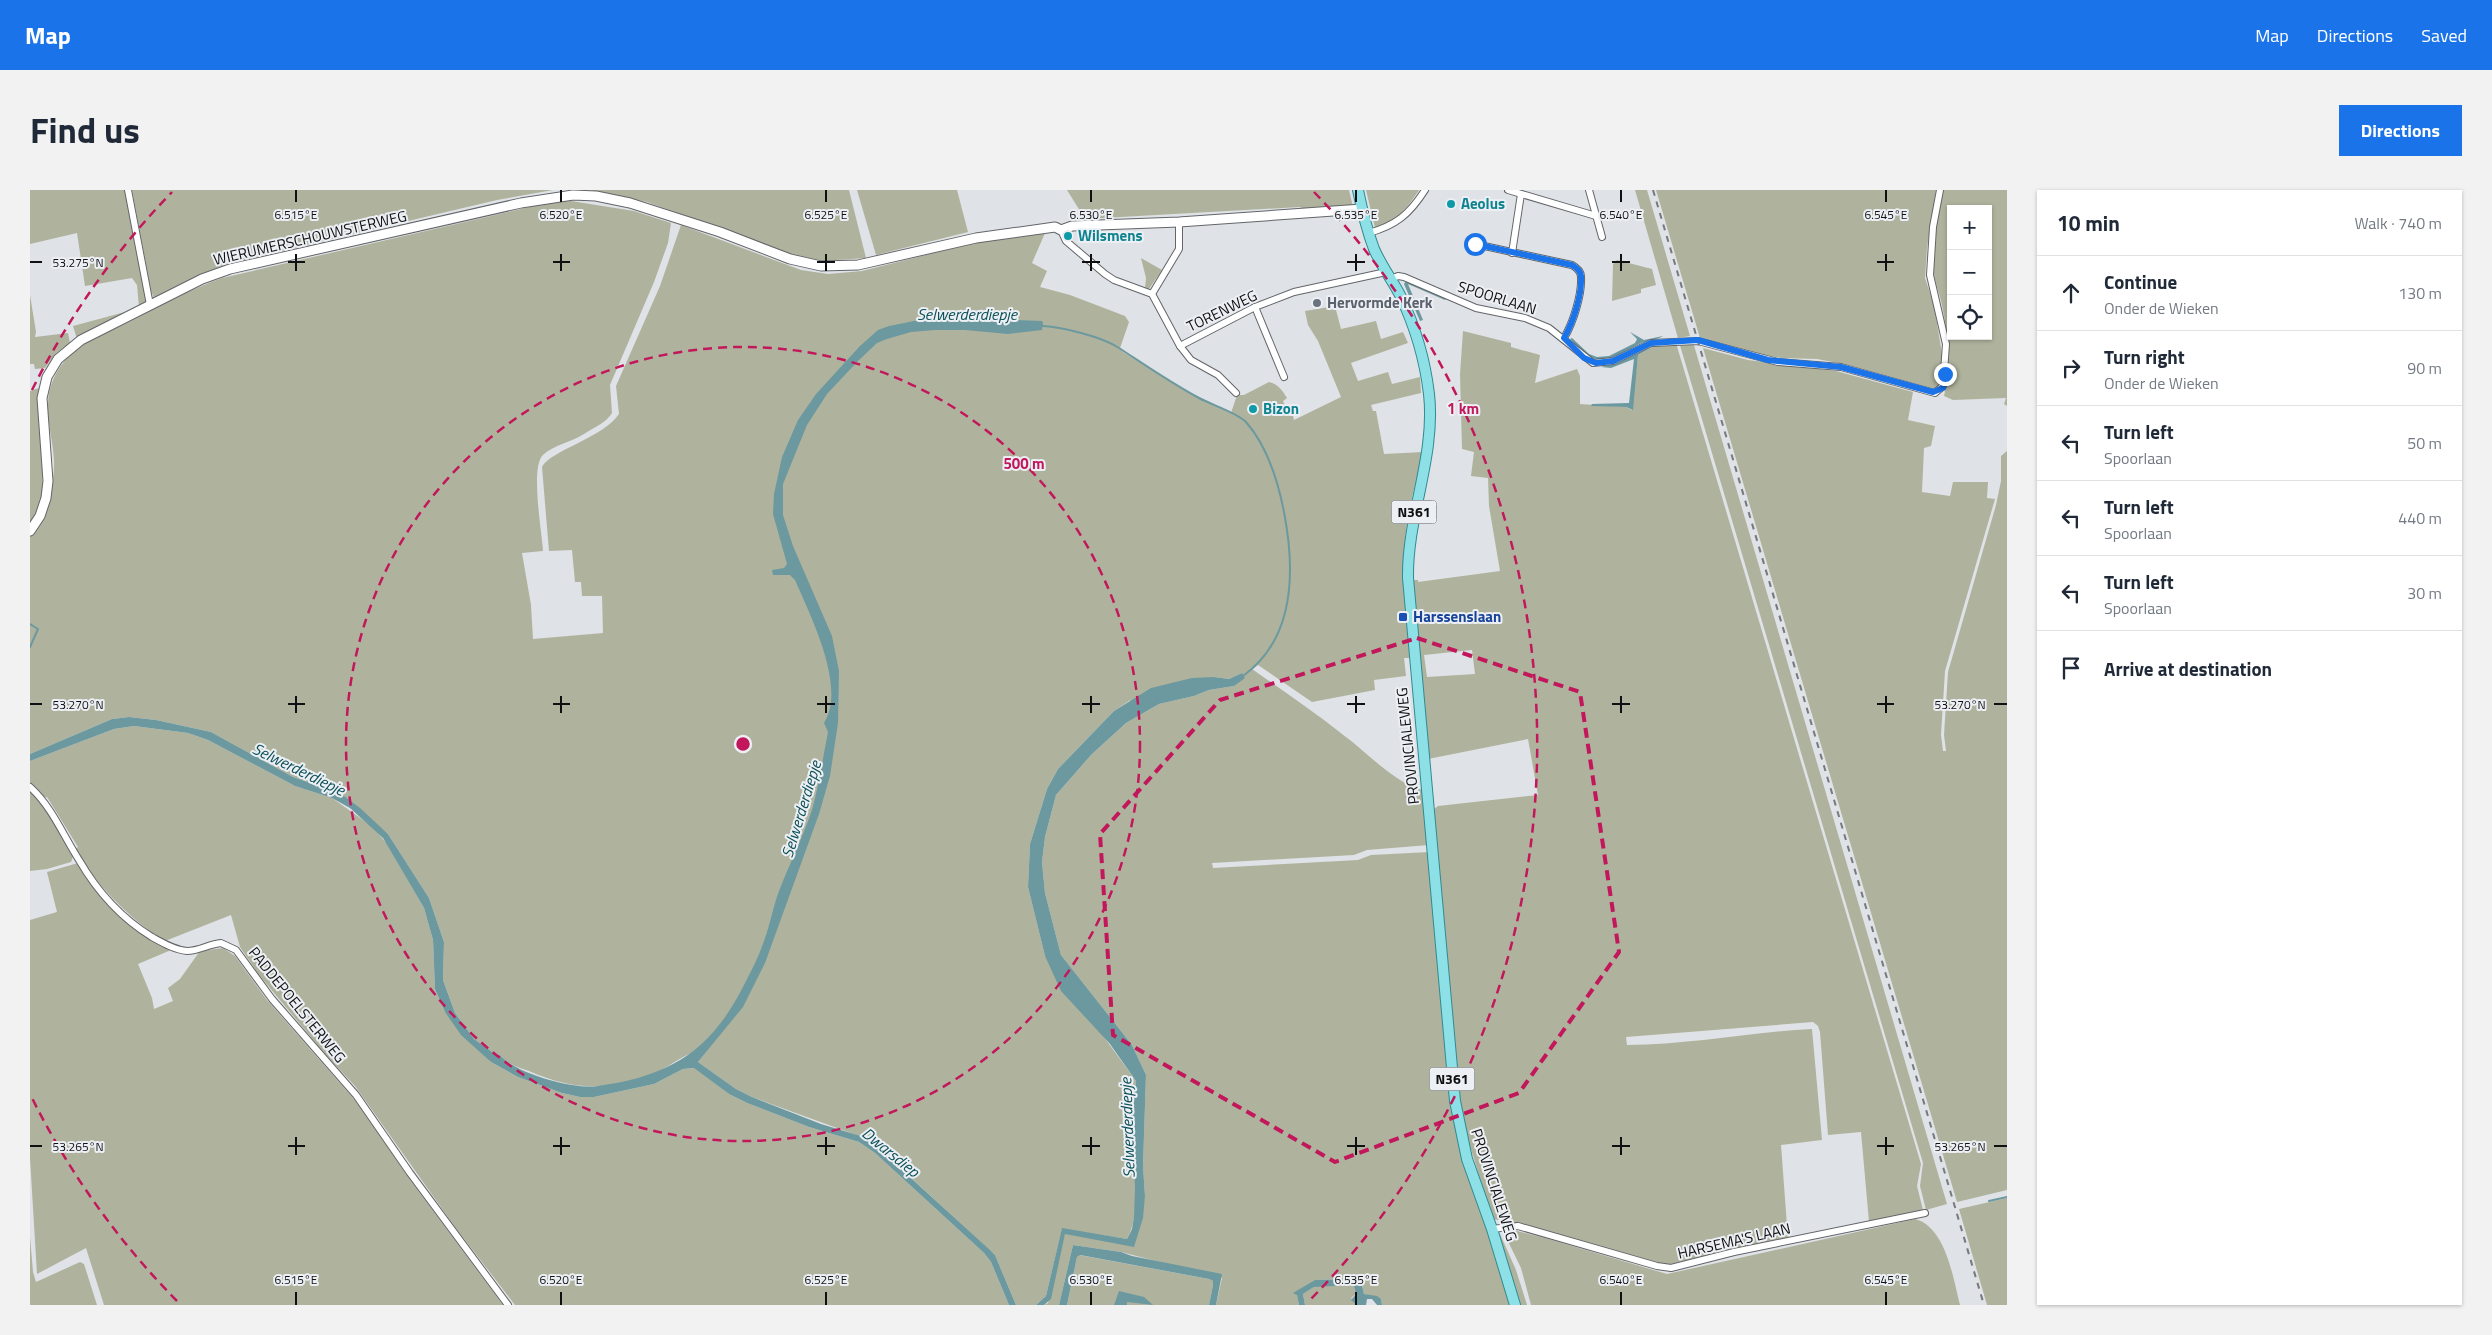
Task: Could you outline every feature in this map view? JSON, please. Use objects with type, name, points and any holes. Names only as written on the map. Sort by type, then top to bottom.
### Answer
[{"type":"main road","name":"PROVINCIALEWEG","points":[[1358,190],[1368,233],[1416,334],[1430,395],[1430,432],[1408,551],[1410,613],[1434,849],[1452,1078],[1458,1124],[1467,1159],[1492,1228],[1515,1305]]},
{"type":"street","points":[[128,190],[150,305]]},
{"type":"street","points":[[1368,233],[1388,228],[1407,214],[1425,190]]},
{"type":"street","points":[[1508,190],[1526,193],[1596,216]]},
{"type":"street","points":[[1589,190],[1602,237]]},
{"type":"street","name":"SPOORLAAN","points":[[1389,276],[1404,277],[1476,308],[1525,318],[1549,328],[1564,338],[1584,358],[1596,363],[1613,361],[1651,343],[1698,340],[1768,360],[1841,367],[1938,392],[1944,386],[1946,350],[1930,275],[1933,227],[1940,190]]},
{"type":"street","points":[[1512,253],[1526,193]]},
{"type":"street","name":"WIERUMERSCHOUWSTERWEG","points":[[30,531],[43,510],[47,492],[42,398],[50,370],[62,354],[81,340],[150,305],[202,279],[230,269],[562,196],[596,196],[619,200],[712,229],[790,259],[821,266],[858,265],[976,238],[1054,227],[1062,230],[1072,226],[1179,222],[1362,209]]},
{"type":"street","points":[[1062,230],[1062,237],[1105,274],[1114,280],[1152,294],[1179,249],[1179,222]]},
{"type":"street","points":[[1475,244],[1572,265],[1578,269],[1581,276],[1578,297],[1564,338]]},
{"type":"street","name":"TORENWEG","points":[[1152,294],[1180,346],[1255,307],[1298,291],[1389,276]]},
{"type":"street","points":[[1255,307],[1284,377]]},
{"type":"street","points":[[1180,346],[1191,360],[1218,375],[1236,393]]},
{"type":"street","name":"PADDEPOELSTERWEG","points":[[30,787],[40,796],[54,816],[100,891],[127,919],[163,943],[181,950],[196,950],[221,943],[236,950],[272,998],[356,1095],[410,1173],[508,1305]]},
{"type":"street","name":"HARSEMA'S LAAN","points":[[1492,1228],[1518,1226],[1657,1266],[1671,1268],[1744,1250],[1925,1213]]},
{"type":"highlighted area","points":[[1417,638],[1580,692],[1619,952],[1519,1093],[1335,1162],[1113,1035],[1100,834],[1220,700]]},
{"type":"green space","points":[[30,190],[126,190],[148,301],[139,307],[137,285],[132,278],[85,286],[77,233],[30,244]]},
{"type":"green space","points":[[132,190],[553,190],[497,200],[226,264],[154,298],[151,291]]},
{"type":"green space","points":[[589,190],[849,190],[866,258],[822,261],[799,257],[647,202]]},
{"type":"green space","points":[[857,190],[957,190],[968,232],[876,255]]},
{"type":"green space","points":[[1067,190],[1349,190],[1353,207],[1308,211],[1300,207],[1085,219]]},
{"type":"green space","points":[[1366,190],[1419,190],[1400,214],[1388,223],[1375,228]]},
{"type":"green space","points":[[1635,190],[1647,190],[1690,336],[1678,338]]},
{"type":"green space","points":[[1656,190],[1936,190],[1927,248],[1925,278],[1934,305],[1942,354],[1942,382],[1935,389],[1848,365],[1817,359],[1781,358],[1753,353],[1700,338]]},
{"type":"green space","points":[[1943,190],[2007,190],[2007,406],[2004,404],[2006,398],[1953,400],[1944,396],[1948,372],[1947,340],[1992,340],[1992,205],[1947,205],[1947,337],[1933,264],[1934,243]]},
{"type":"green space","points":[[571,201],[634,211],[671,223],[668,243],[654,282],[610,385],[612,413],[606,420],[579,437],[547,452],[539,462],[537,486],[543,551],[522,553],[531,605],[533,639],[603,633],[602,596],[582,596],[581,582],[575,582],[572,550],[549,551],[542,467],[556,455],[601,430],[619,414],[616,386],[660,286],[681,225],[801,270],[828,274],[862,271],[973,243],[1045,233],[1032,263],[1047,271],[1040,287],[1070,295],[1125,316],[1129,322],[1120,348],[1123,352],[1177,386],[1231,413],[1237,395],[1244,395],[1269,382],[1277,386],[1287,398],[1283,401],[1289,416],[1293,416],[1294,420],[1341,397],[1318,341],[1308,325],[1305,311],[1335,306],[1341,329],[1376,321],[1381,339],[1403,332],[1408,343],[1351,363],[1358,381],[1388,372],[1392,384],[1420,377],[1421,393],[1371,405],[1373,411],[1376,411],[1384,454],[1423,452],[1409,511],[1404,547],[1404,594],[1410,658],[1404,658],[1406,676],[1374,680],[1375,690],[1312,702],[1258,665],[1252,669],[1331,725],[1391,774],[1412,787],[1423,790],[1429,845],[1367,850],[1354,855],[1212,863],[1213,868],[1358,860],[1371,855],[1430,852],[1449,1082],[1512,1305],[1382,1305],[1381,1299],[1364,1294],[1361,1281],[1362,1276],[1351,1279],[1315,1280],[1297,1294],[1299,1305],[1216,1305],[1222,1278],[1121,1252],[1073,1245],[1059,1305],[1044,1305],[1048,1303],[1065,1233],[1134,1246],[1145,1196],[1143,1166],[1146,1075],[1132,1045],[1061,955],[1045,893],[1042,862],[1045,837],[1056,795],[1091,755],[1126,723],[1159,704],[1194,696],[1209,690],[1234,686],[1242,673],[1229,679],[1214,677],[1129,701],[1114,711],[1058,769],[1047,789],[1030,844],[1028,887],[1045,956],[1136,1081],[1132,1134],[1136,1196],[1132,1226],[1127,1239],[1062,1229],[1046,1296],[1036,1305],[1016,1305],[995,1255],[870,1140],[752,1097],[736,1089],[698,1062],[742,1007],[703,1050],[689,1054],[648,1076],[602,1086],[574,1085],[545,1077],[517,1067],[500,1055],[495,1054],[474,1039],[455,1013],[443,980],[444,942],[429,898],[388,834],[340,793],[293,777],[211,732],[156,720],[129,717],[112,719],[30,754],[30,536],[43,513],[50,495],[53,477],[53,452],[48,397],[51,384],[57,372],[69,356],[96,338],[222,278],[550,202]]},
{"type":"green space","points":[[1141,258],[1162,270],[1149,289],[1145,288],[1146,278]]},
{"type":"green space","points":[[1617,260],[1652,269],[1656,285],[1641,289],[1641,293],[1612,301],[1613,264]]},
{"type":"green space","points":[[30,295],[36,332],[35,337],[68,333],[70,343],[56,353],[45,368],[35,369],[34,364],[30,364]]},
{"type":"green space","points":[[125,312],[77,339],[73,326]]},
{"type":"green space","points":[[1463,331],[1511,343],[1511,347],[1540,355],[1535,383],[1577,369],[1580,376],[1580,404],[1626,407],[1632,410],[1638,355],[1652,347],[1676,343],[1921,1164],[1917,1186],[1923,1210],[1869,1222],[1861,1132],[1828,1135],[1820,1032],[1818,1026],[1813,1022],[1626,1037],[1627,1045],[1696,1041],[1812,1029],[1822,1140],[1781,1145],[1788,1239],[1665,1265],[1523,1224],[1492,1219],[1462,1119],[1433,810],[1438,806],[1538,795],[1528,739],[1428,759],[1412,580],[1418,580],[1418,582],[1500,571],[1489,506],[1488,478],[1471,476],[1474,452],[1462,449],[1460,374]],"holes":[[[1472,650],[1475,674],[1427,677],[1424,655]]]},
{"type":"green space","points":[[1679,342],[1693,342],[1947,1204],[1926,1210],[1920,1186],[1923,1163]]},
{"type":"green space","points":[[1703,348],[1748,360],[1836,371],[1913,392],[1908,420],[1935,426],[1931,446],[1924,448],[1922,492],[1950,496],[1953,482],[1988,482],[1987,498],[1995,499],[1945,671],[1941,735],[1943,751],[1946,751],[1944,735],[1948,672],[1996,505],[2001,481],[2001,456],[2007,451],[2007,1190],[1957,1202]]},
{"type":"green space","points":[[39,388],[43,494],[40,508],[30,527],[30,391]]},
{"type":"green space","points":[[134,726],[188,733],[208,740],[295,786],[332,798],[373,827],[387,844],[424,908],[433,940],[435,989],[445,1012],[491,1062],[518,1077],[562,1093],[580,1097],[594,1097],[654,1084],[683,1069],[695,1068],[729,1094],[747,1103],[809,1127],[859,1142],[875,1153],[984,1253],[991,1262],[1009,1305],[515,1305],[455,1227],[355,1086],[325,1054],[259,975],[240,947],[231,915],[165,941],[158,937],[122,908],[102,886],[75,849],[78,847],[47,797],[43,798],[30,784],[30,761],[114,729]]},
{"type":"green space","points":[[30,790],[48,811],[74,854],[71,862],[47,869],[30,871]]},
{"type":"green space","points":[[78,863],[143,935],[171,950],[138,964],[152,998],[154,1009],[173,1001],[168,988],[180,979],[200,951],[223,948],[235,956],[267,1000],[360,1106],[410,1180],[503,1305],[104,1305],[86,1248],[37,1274],[30,1158],[30,920],[57,912],[47,872]]},
{"type":"green space","points":[[2007,1198],[2007,1305],[1987,1305],[1959,1209]]},
{"type":"green space","points":[[1915,1219],[1926,1224],[1941,1243],[1951,1268],[1960,1305],[1531,1305],[1521,1268],[1503,1231],[1517,1231],[1545,1238],[1667,1274]]},
{"type":"green space","points":[[1496,1232],[1500,1234],[1516,1270],[1527,1305],[1519,1305]]},
{"type":"green space","points":[[30,1237],[33,1272],[36,1282],[80,1262],[84,1264],[97,1305],[30,1305]]},
{"type":"green space","points":[[1079,1255],[1209,1279],[1213,1281],[1213,1285],[1209,1305],[1067,1305]]},
{"type":"green space","points":[[1355,1285],[1356,1294],[1351,1298],[1357,1305],[1305,1305],[1303,1294],[1314,1287]]},
{"type":"water","points":[[1406,281],[1446,299],[1408,284],[1423,320],[1420,321],[1404,284]]},
{"type":"water","points":[[934,317],[1042,321],[1043,323],[1042,330],[1008,334],[965,330],[911,332],[877,343],[827,394],[807,425],[783,484],[783,515],[793,546],[832,636],[839,671],[838,723],[830,776],[819,814],[765,963],[743,1007],[698,1062],[736,1089],[752,1097],[821,1124],[867,1138],[995,1255],[1016,1305],[1009,1305],[991,1262],[984,1253],[875,1153],[859,1142],[809,1127],[747,1103],[729,1094],[694,1068],[683,1069],[654,1084],[594,1097],[580,1097],[562,1093],[518,1077],[491,1062],[461,1035],[445,1012],[435,989],[433,940],[424,908],[383,838],[350,808],[332,798],[295,786],[208,740],[188,733],[134,726],[114,729],[30,761],[30,754],[112,719],[129,717],[156,720],[211,732],[293,777],[340,793],[360,808],[388,834],[429,898],[444,942],[443,980],[455,1013],[474,1039],[495,1054],[500,1055],[507,1062],[531,1074],[561,1083],[588,1087],[624,1081],[668,1067],[686,1056],[718,1026],[745,983],[762,947],[779,891],[812,810],[821,771],[828,732],[824,723],[830,708],[829,671],[817,631],[795,580],[790,575],[773,575],[772,570],[784,568],[787,564],[773,514],[774,494],[782,457],[798,420],[816,394],[860,346],[878,330]]},
{"type":"water","points":[[1630,332],[1644,340],[1663,336],[1641,343],[1604,360],[1589,356],[1570,339],[1572,338],[1589,354],[1597,357],[1609,356],[1635,343],[1637,339]]},
{"type":"water","points":[[1653,346],[1663,347],[1652,347],[1638,355],[1633,410],[1626,407],[1591,406],[1592,404],[1629,403],[1634,359],[1611,368],[1601,367],[1619,362]]},
{"type":"water","points":[[1242,673],[1245,678],[1234,686],[1209,690],[1194,696],[1159,704],[1126,723],[1091,755],[1056,795],[1045,837],[1042,862],[1045,893],[1061,955],[1132,1045],[1146,1075],[1143,1166],[1145,1196],[1143,1218],[1134,1247],[1065,1234],[1051,1299],[1044,1305],[1036,1305],[1046,1296],[1062,1228],[1127,1239],[1132,1229],[1134,1217],[1135,1187],[1132,1120],[1136,1081],[1110,1044],[1061,991],[1045,956],[1028,887],[1030,844],[1047,789],[1058,769],[1114,711],[1151,688],[1192,678],[1214,677],[1229,679]]},
{"type":"water","points":[[1073,1245],[1121,1252],[1132,1256],[1222,1274],[1216,1305],[1209,1305],[1213,1281],[1209,1279],[1080,1255],[1077,1257],[1067,1305],[1059,1305]]},
{"type":"water","points":[[1362,1276],[1361,1281],[1364,1294],[1377,1296],[1381,1299],[1382,1305],[1377,1305],[1372,1299],[1367,1299],[1366,1305],[1357,1305],[1351,1300],[1356,1294],[1354,1285],[1314,1287],[1303,1294],[1305,1305],[1299,1305],[1297,1295],[1293,1293],[1315,1280],[1351,1279]]},
{"type":"water","points":[[1119,1291],[1144,1297],[1153,1305],[1127,1302],[1127,1305],[1114,1305]]},
{"type":"waterway","name":"Selwerderdiepje","points":[[1043,326],[1082,333],[1112,344],[1204,401],[1231,412],[1242,419],[1260,442],[1271,465],[1282,500],[1288,534],[1290,579],[1282,622],[1273,642],[1260,660],[1243,676]]},
{"type":"waterway","points":[[30,624],[38,629],[30,647]]},
{"type":"waterway","points":[[1989,1201],[2007,1197]]},
{"type":"railway","points":[[1653,190],[1984,1305]]},
{"type":"place","name":"Aeolus","points":[[1451,204]]},
{"type":"place","name":"Wilsmens","points":[[1068,236]]},
{"type":"place","name":"Hervormde Kerk","points":[[1317,303]]},
{"type":"place","name":"Bizon","points":[[1253,409]]},
{"type":"place","name":"Harssenslaan","points":[[1403,617]]},
{"type":"route","points":[[1475,244],[1572,265],[1578,269],[1581,276],[1578,297],[1564,338],[1584,358],[1593,363],[1601,364],[1613,361],[1651,343],[1694,340],[1768,360],[1841,367],[1933,392],[1938,392],[1943,388],[1945,374]]},
{"type":"water label","name":"Dwarsdiep","points":[[891,1152]]}]
